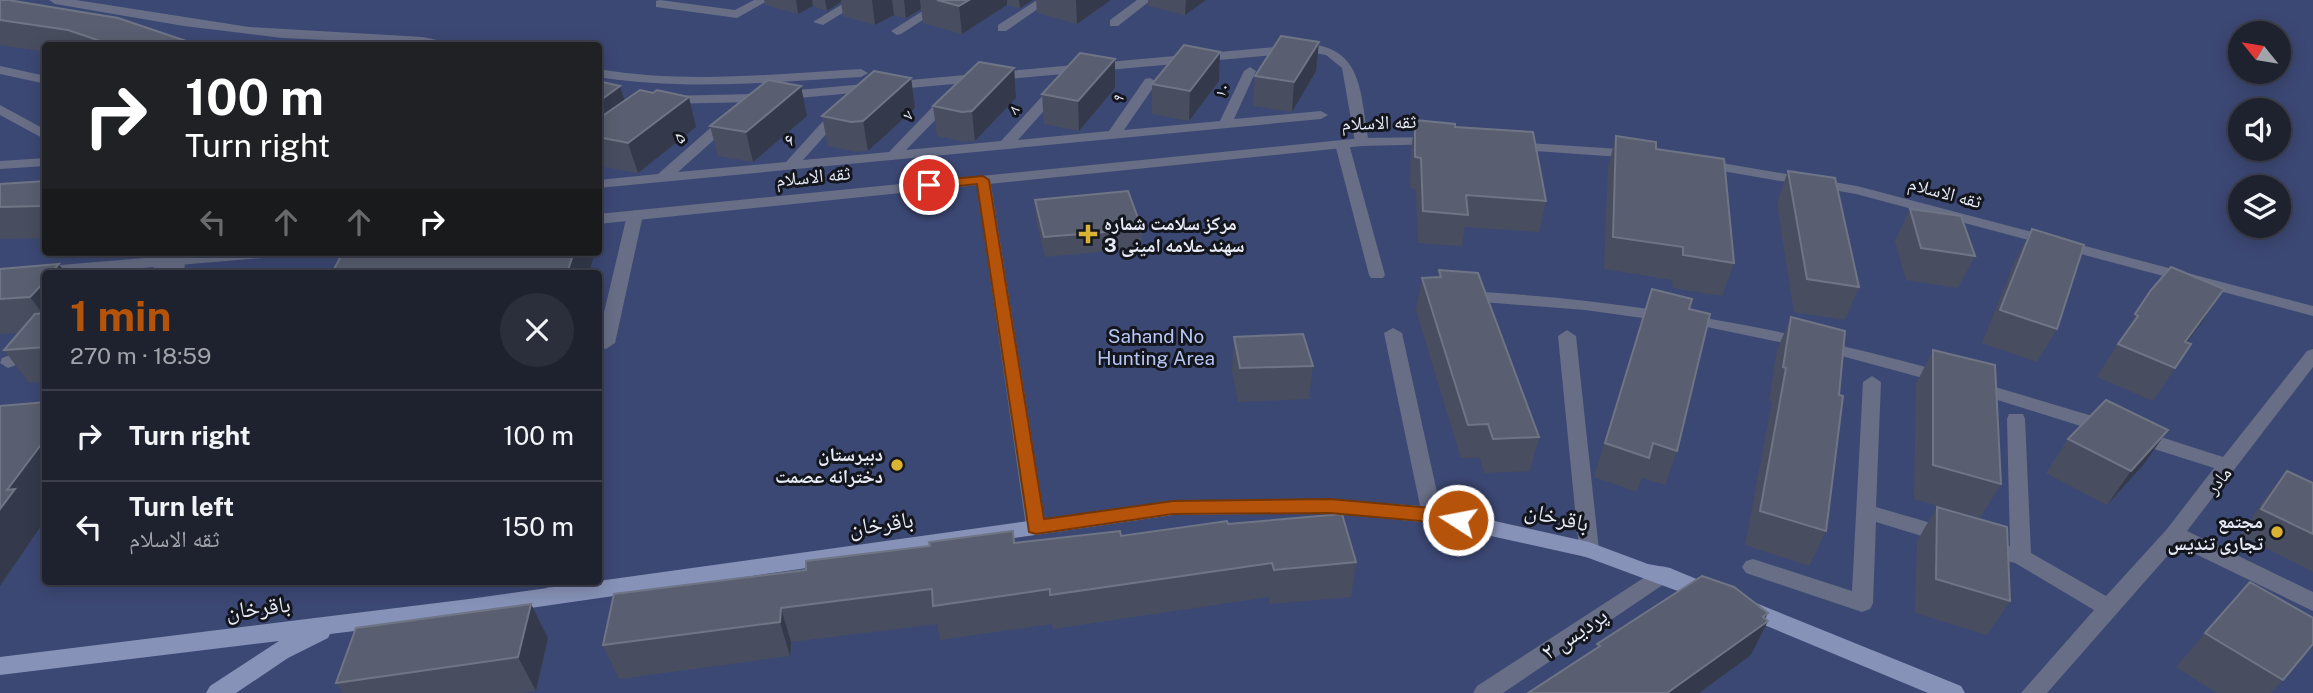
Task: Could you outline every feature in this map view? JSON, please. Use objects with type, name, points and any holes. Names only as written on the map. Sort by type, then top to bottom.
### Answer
[{"type":"main road","name":"باقرخان","points":[[602,582],[1173,508],[1330,506],[1432,515],[1589,550],[1646,572],[1662,574],[1953,693]]},
{"type":"main road","name":"باقرخان","points":[[0,666],[351,622],[582,585]]},
{"type":"main road","points":[[218,693],[264,660],[303,638],[351,622]]},
{"type":"street","points":[[55,0],[238,30],[315,37],[436,42]]},
{"type":"street","points":[[668,0],[660,4],[737,14],[763,0]]},
{"type":"street","points":[[819,22],[858,0]]},
{"type":"street","points":[[897,31],[948,0]]},
{"type":"street","points":[[1002,28],[1045,0]]},
{"type":"street","points":[[1114,23],[1145,0]]},
{"type":"street","points":[[655,103],[754,98],[1296,48],[1328,49],[1341,57],[1348,68],[1362,142]]},
{"type":"street","points":[[0,70],[42,79]]},
{"type":"street","name":"۱۰","points":[[1225,124],[1251,71]]},
{"type":"street","points":[[602,74],[628,79],[696,81],[861,73]]},
{"type":"street","name":"۹","points":[[1113,135],[1150,82]]},
{"type":"street","name":"۸","points":[[1004,145],[1050,96]]},
{"type":"street","name":"۵","points":[[661,179],[754,98]]},
{"type":"street","name":"۷","points":[[893,156],[948,98]]},
{"type":"street","name":"۶","points":[[790,166],[846,106]]},
{"type":"street","points":[[0,110],[42,134]]},
{"type":"street","points":[[602,184],[1321,115]]},
{"type":"street","name":"ثقه الاسلام","points":[[602,219],[1362,142],[1454,142]]},
{"type":"street","points":[[1342,144],[1377,275]]},
{"type":"street","points":[[1495,145],[1645,154]]},
{"type":"street","name":"ثقه الاسلام","points":[[1685,161],[1857,190],[2313,311]]},
{"type":"street","points":[[0,165],[42,162]]},
{"type":"street","points":[[983,180],[1036,527]]},
{"type":"street","points":[[606,343],[635,215]]},
{"type":"street","points":[[67,270],[234,256]]},
{"type":"street","points":[[0,275],[42,272]]},
{"type":"street","points":[[1441,295],[1509,297],[1586,305],[1771,333],[1893,363],[2229,466]]},
{"type":"street","points":[[1393,333],[1432,515]]},
{"type":"street","points":[[1567,336],[1589,550]]},
{"type":"street","points":[[8,362],[42,349]]},
{"type":"street","name":"مادر","points":[[2033,693],[2174,534],[2306,377],[2313,355]]},
{"type":"street","points":[[1753,567],[1862,603],[1872,382]]},
{"type":"street","points":[[2016,419],[2021,557]]},
{"type":"street","points":[[1866,511],[2021,557],[2109,608]]},
{"type":"street","points":[[2174,534],[2313,603]]},
{"type":"street","name":"پردیس ۲","points":[[1485,693],[1662,574]]},
{"type":"green space","name":"Sahand No Hunting Area","points":[[0,0],[2313,0],[2313,693],[0,693]]},
{"type":"building","points":[[0,0],[8,0],[118,18],[189,42],[103,42],[68,30],[0,20]]},
{"type":"building","points":[[937,0],[969,0],[959,6]]},
{"type":"building","points":[[1281,36],[1319,42],[1294,82],[1255,76]]},
{"type":"building","points":[[1184,45],[1220,52],[1190,91],[1152,84]]},
{"type":"building","points":[[1080,53],[1115,59],[1078,101],[1042,94]]},
{"type":"building","points":[[979,62],[1014,68],[972,111],[962,112],[933,106]]},
{"type":"building","points":[[874,71],[911,78],[863,121],[851,122],[822,116]]},
{"type":"building","points":[[768,80],[801,86],[746,132],[710,126]]},
{"type":"building","points":[[602,82],[620,86],[602,99]]},
{"type":"building","points":[[640,90],[653,93],[657,90],[689,97],[628,143],[602,138],[602,116]]},
{"type":"building","points":[[1415,120],[1455,124],[1455,127],[1533,132],[1546,201],[1466,195],[1468,215],[1423,211],[1421,158],[1415,157]]},
{"type":"building","points":[[1616,136],[1656,142],[1656,149],[1724,159],[1734,263],[1683,255],[1683,247],[1613,237]]},
{"type":"building","points":[[1788,171],[1835,178],[1859,287],[1807,279]]},
{"type":"building","points":[[42,181],[42,206],[0,207],[0,184]]},
{"type":"building","points":[[1128,191],[1142,229],[1044,237],[1035,200]]},
{"type":"building","points":[[1910,209],[1961,216],[1975,256],[1921,248]]},
{"type":"building","points":[[2032,229],[2084,245],[2057,329],[2000,310]]},
{"type":"building","points":[[341,256],[573,256],[568,270],[334,270]]},
{"type":"building","points":[[59,264],[54,270],[42,270],[42,284],[30,297],[0,299],[0,269]]},
{"type":"building","points":[[2171,267],[2224,289],[2185,342],[2191,344],[2175,368],[2118,344],[2138,316],[2135,314],[2151,290]]},
{"type":"building","points":[[1439,270],[1478,273],[1539,437],[1493,439],[1488,424],[1468,425],[1422,278],[1441,277]]},
{"type":"building","points":[[1652,289],[1692,299],[1689,309],[1710,314],[1677,451],[1653,443],[1649,458],[1605,443]]},
{"type":"building","points":[[42,313],[42,347],[4,350],[35,314]]},
{"type":"building","points":[[1791,317],[1845,331],[1839,395],[1843,396],[1826,531],[1760,511],[1786,368],[1783,367]]},
{"type":"building","points":[[1303,334],[1313,366],[1240,368],[1234,337]]},
{"type":"building","points":[[1933,350],[1995,365],[2001,484],[1933,465]]},
{"type":"building","points":[[2106,400],[2168,430],[2131,471],[2068,439]]},
{"type":"building","points":[[42,402],[42,443],[7,490],[15,489],[0,509],[0,406]]},
{"type":"building","points":[[2287,471],[2313,483],[2313,534],[2261,509]]},
{"type":"building","points":[[1937,507],[2007,527],[2010,601],[1936,579]]},
{"type":"building","points":[[1342,514],[1356,562],[1274,570],[1272,563],[1050,595],[1050,589],[933,606],[932,589],[781,608],[780,622],[603,645],[614,594],[806,570],[806,561],[930,546],[929,542],[1013,531],[1014,543],[1120,531],[1121,536],[1227,521],[1228,524]]},
{"type":"building","points":[[1702,576],[1734,587],[1768,613],[1763,617],[1768,621],[1667,693],[1528,693],[1600,646],[1597,644]]},
{"type":"building","points":[[2250,582],[2313,618],[2313,644],[2283,680],[2205,633]]},
{"type":"building","points":[[531,604],[518,657],[336,683],[356,628]]},
{"type":"place","name":"مرکز سلامت شماره 3 سهند علامه امینی","points":[[1088,234]]},
{"type":"place","name":"دبیرستان دخترانه عصمت","points":[[897,465]]},
{"type":"place","name":"مجتمع تجاری تندیس","points":[[2277,532]]},
{"type":"route","points":[[929,185],[983,180],[1036,527],[1173,508],[1330,506],[1432,515],[1458,520]]}]
